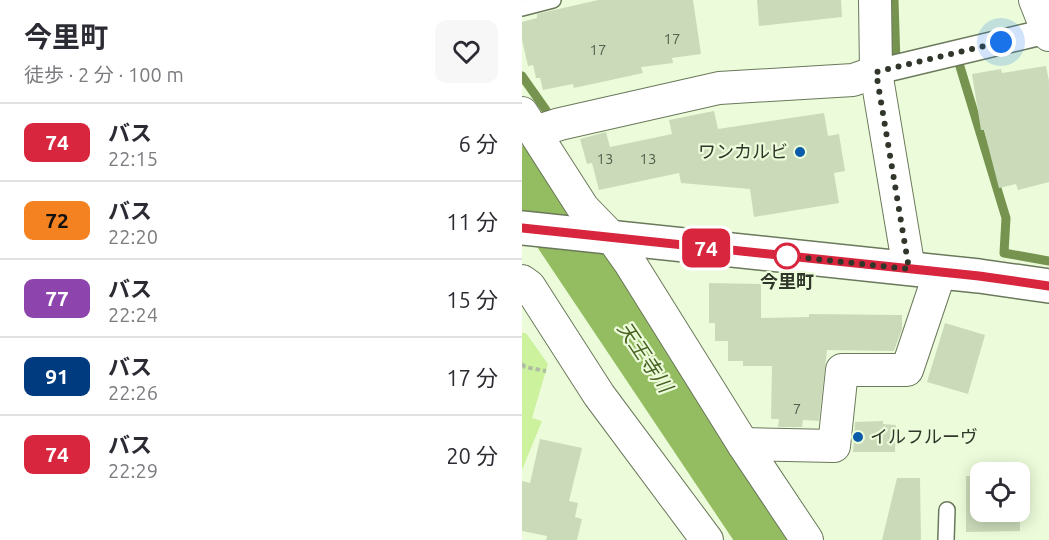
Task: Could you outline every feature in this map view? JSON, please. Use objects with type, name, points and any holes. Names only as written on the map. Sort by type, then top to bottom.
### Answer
[{"type":"street","points":[[743,444],[834,446],[842,370],[907,370],[925,271],[876,72],[875,0]]},
{"type":"street","points":[[528,123],[560,124],[719,88],[854,80],[876,72],[1048,33],[1035,0]]},
{"type":"street","points":[[528,123],[602,238],[630,263],[743,444],[807,540]]},
{"type":"street","points":[[522,228],[1049,286]]},
{"type":"street","points":[[522,281],[529,286],[599,395],[702,537]]},
{"type":"lane","points":[[522,8],[553,0]]},
{"type":"lane","points":[[946,540],[947,510]]},
{"type":"path","points":[[522,364],[525,368],[545,371]]},
{"type":"green space","points":[[522,333],[526,333],[548,364],[532,418],[542,421],[522,470]]},
{"type":"building","points":[[598,0],[693,0],[701,54],[672,58],[673,63],[641,67],[643,73],[574,88],[573,84],[543,90],[540,78],[536,78],[533,65],[528,66],[522,40],[522,22],[537,18],[537,14]]},
{"type":"building","points":[[757,0],[841,0],[842,17],[759,26]]},
{"type":"building","points":[[1046,66],[1049,81],[1049,182],[1018,190],[1016,184],[999,188],[984,130],[981,130],[972,74],[1001,69],[1002,73]]},
{"type":"building","points":[[714,111],[718,129],[824,113],[828,136],[839,134],[845,171],[834,173],[839,203],[754,217],[750,189],[681,183],[679,173],[599,190],[592,163],[587,164],[580,139],[606,132],[610,147],[672,134],[669,120]]},
{"type":"building","points":[[709,283],[761,284],[761,318],[809,317],[809,314],[902,315],[902,329],[894,351],[827,350],[819,421],[803,420],[802,427],[778,427],[779,419],[771,419],[772,366],[743,366],[743,361],[728,361],[728,341],[715,341],[715,323],[709,323]]},
{"type":"building","points":[[945,323],[985,335],[968,394],[927,382]]},
{"type":"building","points":[[883,421],[883,424],[896,425],[895,452],[853,452],[855,422]]},
{"type":"building","points":[[540,439],[582,448],[569,501],[578,503],[575,517],[582,519],[577,540],[546,540],[547,536],[522,531],[522,481],[530,483]]},
{"type":"building","points":[[966,476],[970,476],[970,522],[1020,522],[1020,531],[966,532]]},
{"type":"building","points":[[897,478],[920,478],[921,540],[882,540]]},
{"type":"waterway","points":[[894,0],[896,62]]},
{"type":"waterway","points":[[951,62],[958,60],[1006,218],[1004,253],[1049,261]]},
{"type":"waterway","points":[[522,76],[546,110]]},
{"type":"waterway","name":"天王寺川","points":[[522,174],[767,540]]},
{"type":"bus line","name":"74","points":[[522,228],[979,276],[1049,286]]},
{"type":"place","name":"ワンカルビ","points":[[800,152]]},
{"type":"place","name":"今里町","points":[[787,256]]},
{"type":"place","name":"イルフルーヴ","points":[[858,437]]},
{"type":"route","points":[[787,256],[909,269],[876,72],[1001,42]]}]
